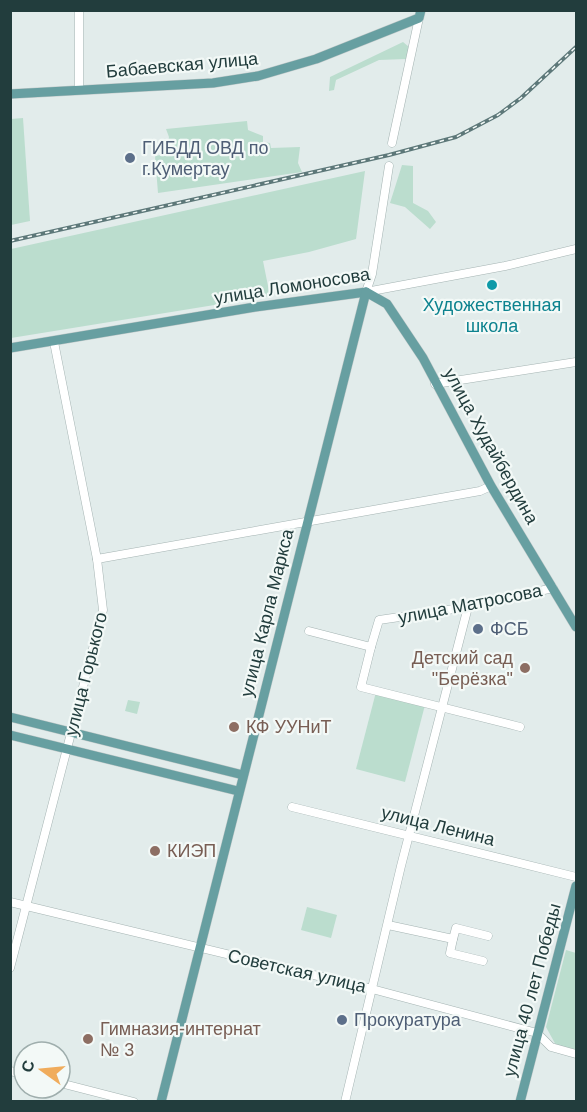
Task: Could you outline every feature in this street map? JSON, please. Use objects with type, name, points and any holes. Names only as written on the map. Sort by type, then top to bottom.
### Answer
[{"type":"main road","name":"Бабаевская улица","points":[[10,94],[213,83],[271,74],[316,59],[420,14]]},
{"type":"main road","name":"улица Ломоносова","points":[[10,348],[249,308],[366,292]]},
{"type":"main road","name":"улица Худайбердина","points":[[366,292],[387,303],[423,358],[491,486],[576,627]]},
{"type":"main road","name":"улица Карла Маркса","points":[[160,1101],[366,292]]},
{"type":"main road","points":[[10,717],[243,775]]},
{"type":"main road","points":[[10,735],[238,791]]},
{"type":"main road","name":"улица 40 лет Победы","points":[[520,1101],[576,886]]},
{"type":"street","points":[[79,10],[79,90]]},
{"type":"street","points":[[392,143],[420,14]]},
{"type":"street","name":"улица Карла Маркса","points":[[366,292],[372,274],[389,166]]},
{"type":"street","name":"улица Ломоносова","points":[[366,292],[505,266],[576,249]]},
{"type":"street","name":"улица Горького","points":[[10,968],[103,610],[97,559],[54,342]]},
{"type":"street","points":[[435,384],[576,362]]},
{"type":"street","points":[[97,559],[480,491],[491,486]]},
{"type":"street","name":"улица Матросова","points":[[442,708],[361,687],[379,620],[468,607],[553,588]]},
{"type":"street","points":[[345,1101],[401,866],[468,607]]},
{"type":"street","points":[[309,631],[371,647]]},
{"type":"street","points":[[442,708],[520,727]]},
{"type":"street","name":"улица Ленина","points":[[292,807],[576,877]]},
{"type":"street","name":"Советская улица","points":[[10,902],[372,989],[537,1033],[551,1047],[576,1054]]},
{"type":"street","points":[[388,925],[453,939]]},
{"type":"street","points":[[483,961],[450,953],[456,928],[488,936]]},
{"type":"street","points":[[72,1086],[134,1101]]},
{"type":"green space","points":[[403,42],[409,47],[406,59],[379,60],[336,80],[334,90],[329,91],[330,77]]},
{"type":"green space","points":[[23,118],[30,221],[11,225],[11,119]]},
{"type":"green space","points":[[247,121],[248,130],[263,136],[263,142],[270,143],[271,148],[300,147],[298,163],[302,172],[158,193],[155,156],[166,154],[169,137],[166,129]]},
{"type":"green space","points":[[402,165],[413,166],[413,203],[428,211],[436,222],[430,229],[405,207],[390,203]]},
{"type":"green space","points":[[365,171],[356,239],[309,252],[263,261],[270,296],[11,338],[11,249]]},
{"type":"green space","points":[[376,692],[425,705],[405,782],[356,769]]},
{"type":"green space","points":[[128,700],[140,702],[137,714],[125,711]]},
{"type":"green space","points":[[307,907],[337,915],[331,938],[301,930]]},
{"type":"green space","points":[[566,950],[576,953],[576,1052],[557,1047],[546,1027]]},
{"type":"railway","points":[[10,241],[389,155],[456,137],[498,115],[521,98],[576,47]]},
{"type":"place","name":"ГИБДД ОВД по г.Кумертау","points":[[130,158]]},
{"type":"place","name":"Художественная школа","points":[[492,285]]},
{"type":"place","name":"ФСБ","points":[[478,629]]},
{"type":"place","name":"Детский сад \"Берёзка\"","points":[[525,668]]},
{"type":"place","name":"КФ УУНиТ","points":[[234,727]]},
{"type":"place","name":"КИЭП","points":[[155,851]]},
{"type":"place","name":"Прокуратура","points":[[342,1020]]},
{"type":"place","name":"Гимназия-интернат № 3","points":[[88,1039]]}]
